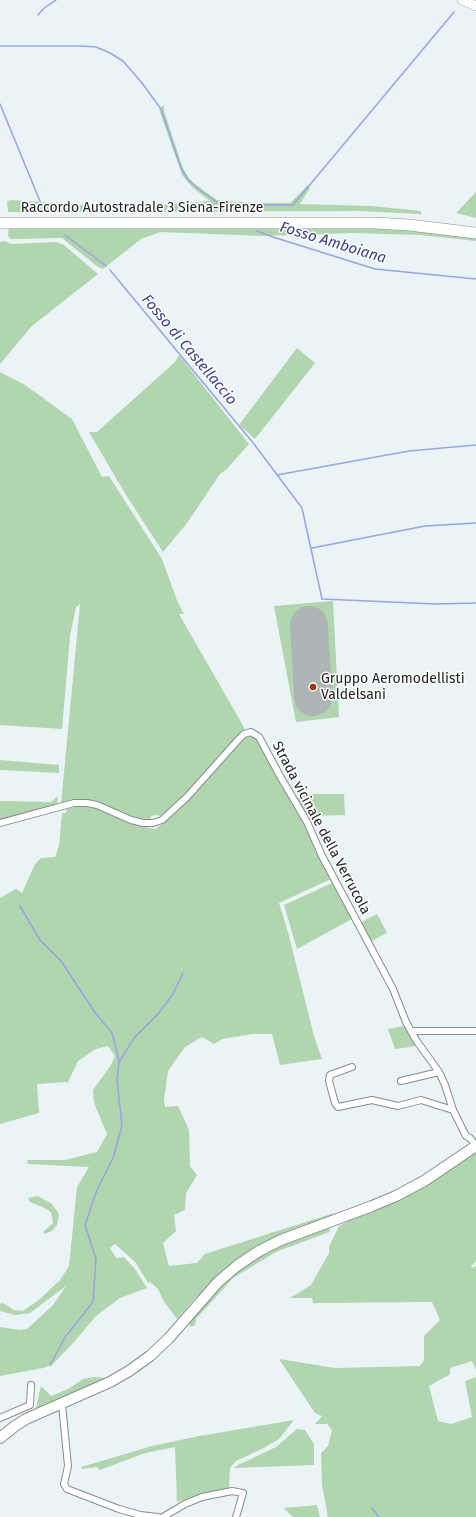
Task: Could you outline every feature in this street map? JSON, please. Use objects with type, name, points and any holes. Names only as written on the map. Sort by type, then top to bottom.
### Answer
[{"type":"highway","name":"Raccordo Autostradale 3 Siena-Firenze","points":[[0,216],[380,217],[476,226]]},
{"type":"highway","name":"Raccordo Autostradale 3 Siena-Firenze","points":[[0,224],[375,223],[476,233]]},
{"type":"main road","points":[[462,0],[476,6]]},
{"type":"main road","points":[[0,1438],[20,1423],[110,1382],[150,1356],[169,1338],[218,1282],[238,1265],[259,1251],[281,1240],[396,1196],[424,1181],[474,1143]]},
{"type":"main road","points":[[0,1446],[20,1429],[49,1410]]},
{"type":"street","name":"Strada vicinale della Verrucola","points":[[0,823],[74,803],[97,805],[131,820],[143,823],[153,823],[162,820],[187,797],[244,734],[251,732],[259,737],[307,822],[322,856],[393,989],[416,1040],[439,1072],[453,1110],[466,1136],[474,1143]]},
{"type":"street","points":[[411,1030],[476,1031]]},
{"type":"street","points":[[352,1068],[330,1075],[329,1081],[335,1103],[338,1107],[372,1100],[398,1106],[421,1100],[453,1110]]},
{"type":"street","points":[[401,1081],[439,1072]]},
{"type":"street","points":[[474,1143],[476,1134]]},
{"type":"street","points":[[0,1418],[30,1405],[31,1386]]},
{"type":"street","points":[[62,1404],[68,1466],[64,1484],[67,1489],[119,1509],[140,1515],[158,1517]]},
{"type":"street","points":[[163,1517],[185,1504],[202,1497],[232,1491],[243,1493],[236,1517]]},
{"type":"green space","points":[[164,105],[164,111],[183,168],[188,177],[217,200],[254,203],[290,203],[308,185],[310,188],[300,204],[371,206],[421,211],[421,214],[358,211],[8,212],[7,201],[12,200],[135,209],[170,204],[210,201],[193,188],[182,175],[159,109]]},
{"type":"green space","points":[[476,192],[476,218],[456,213]]},
{"type":"green space","points":[[9,228],[375,228],[422,231],[476,238],[476,241],[420,235],[351,233],[262,236],[161,232],[141,239],[103,269],[98,267],[62,238],[11,239],[8,236]]},
{"type":"green space","points":[[4,241],[12,244],[56,242],[64,245],[98,274],[32,326],[0,364],[0,242]]},
{"type":"green space","points":[[297,348],[315,363],[255,439],[239,425]]},
{"type":"green space","points":[[179,355],[249,444],[227,469],[220,474],[187,523],[163,552],[126,495],[89,432],[97,432],[175,362]]},
{"type":"green space","points":[[0,372],[25,385],[72,419],[102,477],[109,476],[162,559],[178,603],[184,614],[179,614],[245,729],[173,808],[161,816],[151,816],[150,820],[137,818],[95,801],[81,800],[61,804],[80,604],[76,607],[70,636],[62,729],[0,725]]},
{"type":"green space","name":"Gruppo Aeromodellisti Valdelsani","points":[[333,601],[339,717],[296,722],[274,606]]},
{"type":"green space","points":[[247,736],[253,737],[259,742],[300,814],[331,879],[279,903],[288,932],[314,1036],[322,1059],[280,1065],[272,1034],[252,1034],[223,1039],[214,1044],[202,1037],[185,1047],[168,1071],[164,1100],[165,1107],[178,1106],[189,1130],[190,1166],[197,1175],[186,1193],[185,1210],[174,1215],[176,1231],[163,1243],[169,1266],[197,1263],[205,1254],[334,1213],[330,1218],[280,1236],[196,1297],[177,1319],[163,1300],[158,1289],[150,1282],[148,1283],[136,1263],[115,1244],[110,1248],[116,1258],[124,1257],[135,1269],[147,1288],[120,1298],[96,1316],[52,1365],[0,1376],[0,1327],[19,1330],[27,1329],[53,1305],[66,1286],[30,1313],[15,1315],[0,1311],[0,1304],[3,1303],[14,1310],[23,1311],[40,1299],[60,1280],[69,1266],[77,1187],[89,1167],[28,1164],[27,1160],[65,1160],[97,1152],[107,1134],[94,1103],[93,1090],[111,1065],[115,1056],[108,1046],[96,1049],[78,1061],[68,1082],[37,1084],[39,1113],[0,1124],[0,898],[16,889],[22,893],[35,864],[41,858],[55,857],[59,846],[62,813],[66,813],[67,809],[78,806],[94,808],[135,825],[155,829],[165,822],[187,801],[240,741]]},
{"type":"green space","points":[[0,760],[59,765],[59,773],[0,770]]},
{"type":"green space","points":[[301,794],[344,794],[345,815],[309,816],[308,814],[305,814],[297,799]]},
{"type":"green space","points":[[58,796],[57,803],[53,807],[0,821],[0,801],[51,802]]},
{"type":"green space","points":[[332,883],[352,919],[297,949],[284,905]]},
{"type":"green space","points":[[377,914],[387,933],[370,942],[361,922]]},
{"type":"green space","points":[[404,1026],[416,1046],[395,1049],[388,1029]]},
{"type":"green space","points":[[476,1152],[476,1261],[471,1266],[472,1268],[476,1266],[476,1370],[472,1361],[450,1368],[450,1374],[429,1386],[438,1421],[451,1424],[472,1417],[465,1381],[476,1377],[476,1517],[328,1517],[322,1485],[321,1453],[328,1446],[332,1430],[327,1424],[315,1424],[322,1416],[315,1413],[279,1359],[335,1368],[420,1366],[424,1360],[424,1336],[440,1320],[432,1302],[313,1303],[312,1298],[290,1298],[311,1285],[329,1253],[329,1247],[339,1226]]},
{"type":"green space","points":[[38,1196],[52,1204],[59,1214],[57,1225],[52,1231],[44,1234],[43,1232],[53,1223],[51,1212],[30,1202],[28,1198]]},
{"type":"green space","points":[[331,1226],[329,1232],[276,1252],[233,1278],[196,1319],[195,1325],[190,1327],[189,1320],[226,1280],[247,1263],[275,1247]]},
{"type":"green space","points":[[94,1377],[106,1378],[35,1412],[41,1386],[51,1396],[68,1389],[83,1379]]},
{"type":"green space","points":[[294,1420],[279,1439],[236,1461],[230,1468],[229,1488],[177,1502],[175,1447],[145,1453],[100,1470],[97,1467],[82,1469],[81,1467],[152,1446],[199,1436]]},
{"type":"green space","points":[[297,1429],[305,1430],[314,1444],[314,1465],[234,1468],[276,1447]]},
{"type":"green space","points":[[317,1505],[320,1517],[293,1517],[284,1508]]},
{"type":"waterway","points":[[38,15],[43,9],[56,0]]},
{"type":"waterway","points":[[0,46],[81,46],[96,47],[110,53],[123,61],[142,83],[161,109],[181,168],[189,181],[201,191],[221,205],[293,205],[454,12]]},
{"type":"waterway","name":"Fosso di Castellaccio","points":[[0,104],[42,206]]},
{"type":"waterway","name":"Fosso Amboiana","points":[[257,231],[375,269],[476,279]]},
{"type":"waterway","name":"Fosso di Castellaccio","points":[[65,235],[106,266]]},
{"type":"waterway","points":[[110,270],[254,444],[302,508],[322,599],[436,604],[476,603]]},
{"type":"waterway","points":[[277,475],[409,451],[476,445]]},
{"type":"waterway","points":[[312,548],[425,526],[476,523]]},
{"type":"waterway","points":[[20,906],[40,940],[61,961],[96,1014],[112,1033],[119,1061]]},
{"type":"waterway","points":[[50,1365],[66,1336],[93,1302],[96,1259],[85,1225],[97,1190],[113,1158],[122,1126],[117,1080],[119,1062],[135,1037],[158,1014],[173,994],[183,973]]},
{"type":"waterway","points":[[372,1508],[379,1517]]},
{"type":"runway","points":[[309,625],[313,697]]},
{"type":"place","name":"Gruppo Aeromodellisti Valdelsani","points":[[313,687]]}]
